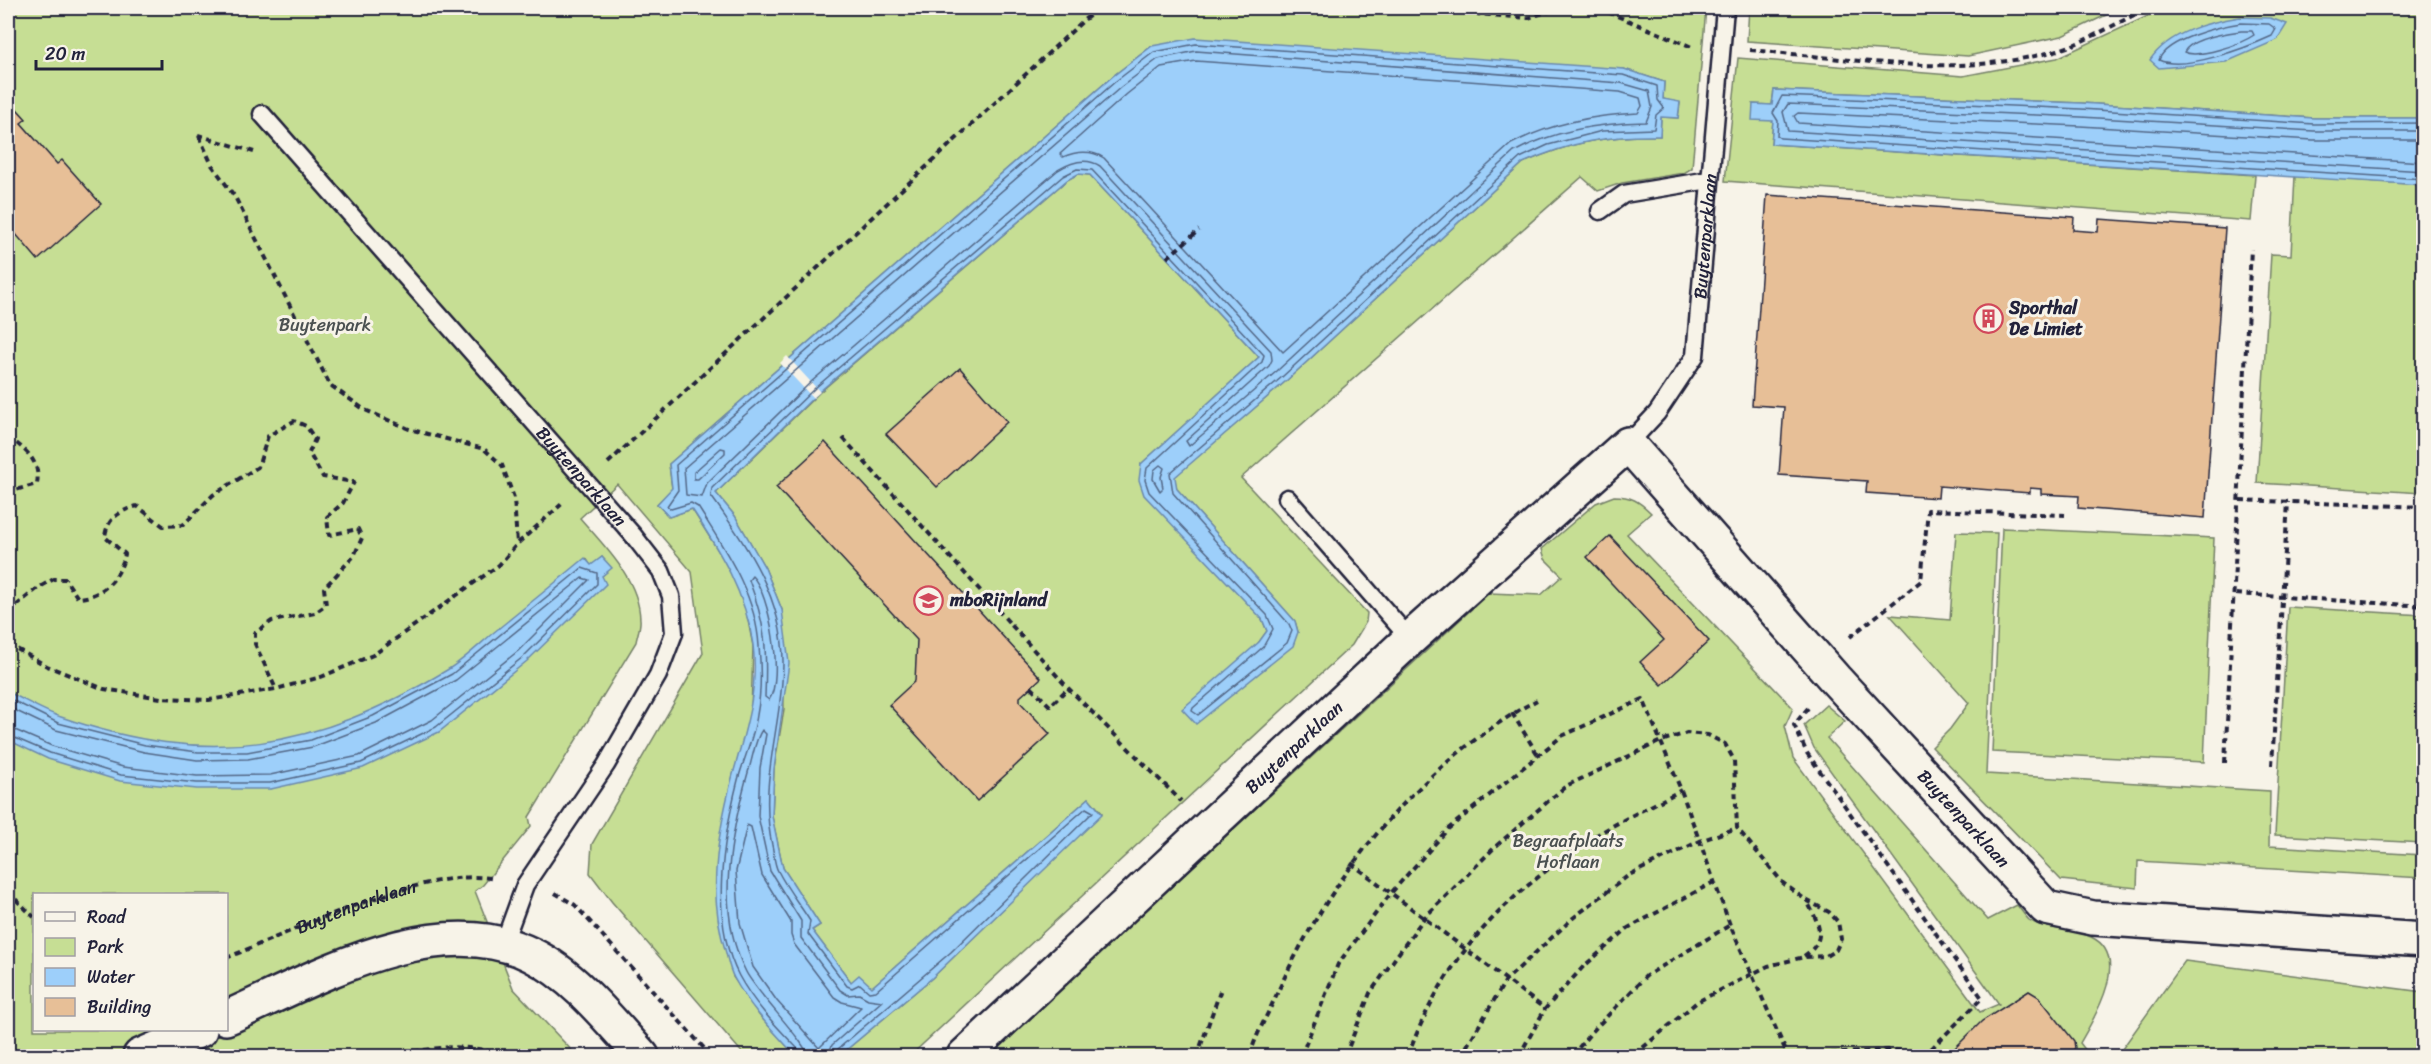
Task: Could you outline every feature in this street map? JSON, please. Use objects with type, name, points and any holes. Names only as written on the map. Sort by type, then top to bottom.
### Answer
[{"type":"street","name":"Buytenparklaan","points":[[964,1056],[1410,639],[1628,444],[1827,669],[2046,908],[2093,918],[2424,940]]},
{"type":"street","points":[[228,1017],[332,971],[415,944],[467,938],[502,945],[533,955],[575,986],[642,1056]]},
{"type":"street","points":[[140,1056],[196,1031]]},
{"type":"lane","name":"Buytenparklaan","points":[[1628,444],[1657,413],[1695,356],[1725,8]]},
{"type":"lane","name":"Buytenparklaan","points":[[262,114],[587,482],[661,571],[671,596],[674,633],[658,675],[606,765],[525,885],[502,945]]},
{"type":"lane","points":[[1600,211],[1624,194],[1709,180]]},
{"type":"lane","points":[[1287,498],[1410,639]]},
{"type":"path","points":[[8,644],[47,666],[104,689],[161,698],[209,700],[276,689],[321,677],[373,655],[499,565],[517,544],[587,482],[1085,18],[1101,8]]},
{"type":"path","points":[[1401,8],[1528,18],[1559,8]]},
{"type":"path","points":[[1598,8],[1695,48],[1721,47],[1936,66],[1981,65],[2059,50],[2148,8]]},
{"type":"path","points":[[264,158],[255,152],[198,135],[212,165],[234,197],[330,386],[365,410],[409,429],[484,449],[502,465],[514,498],[517,544]]},
{"type":"path","points":[[1167,258],[1199,230]]},
{"type":"path","points":[[2225,763],[2251,249]]},
{"type":"path","points":[[8,612],[54,579],[65,579],[78,598],[89,597],[107,587],[122,568],[125,554],[105,537],[106,526],[122,510],[137,506],[163,526],[183,525],[213,495],[258,467],[268,436],[294,421],[306,426],[315,440],[309,453],[323,477],[354,482],[343,503],[327,518],[329,534],[358,529],[363,538],[354,556],[324,588],[326,605],[315,613],[272,621],[255,633],[255,644],[276,689]]},
{"type":"path","points":[[8,437],[27,450],[39,472],[37,484],[8,492]]},
{"type":"path","points":[[843,438],[1068,688],[1206,828]]},
{"type":"path","points":[[2240,500],[2424,507]]},
{"type":"path","points":[[2272,765],[2288,502]]},
{"type":"path","points":[[1300,1056],[1338,964],[1390,893],[1448,829],[1562,736],[1643,699],[1681,790],[1730,925],[1788,1056],[1891,1050],[1925,1055],[1982,998],[1807,753],[1794,725],[1827,669],[1921,581],[1928,510],[2065,515]]},
{"type":"path","points":[[2235,594],[2424,606]]},
{"type":"path","points":[[1030,687],[1050,706],[1068,688]]},
{"type":"path","points":[[1250,1056],[1297,947],[1351,863],[1423,782],[1512,713],[1536,700]]},
{"type":"path","points":[[1512,713],[1538,755]]},
{"type":"path","points":[[1345,1056],[1370,993],[1424,918],[1496,846],[1566,786],[1661,741],[1687,733],[1708,735],[1725,744],[1734,760],[1737,828],[1783,883],[1806,900],[1829,912],[1838,922],[1841,939],[1836,950],[1826,956],[1804,957],[1752,973],[1697,1002],[1633,1056]]},
{"type":"path","points":[[1408,1056],[1422,1017],[1464,949],[1509,901],[1578,847],[1681,790]]},
{"type":"path","points":[[1461,1056],[1506,980],[1573,918],[1629,876],[1700,841],[1737,828]]},
{"type":"path","points":[[1351,863],[1545,1009]]},
{"type":"path","name":"Buytenparklaan","points":[[228,957],[392,893],[440,880],[480,876],[525,885],[559,894],[575,905],[711,1056]]},
{"type":"path","points":[[1519,1056],[1545,1009],[1583,967],[1628,928],[1714,882]]},
{"type":"path","points":[[8,892],[33,916]]},
{"type":"path","points":[[1804,957],[1815,949],[1819,940],[1819,925],[1806,900]]},
{"type":"path","points":[[1572,1056],[1646,976],[1730,925]]},
{"type":"path","points":[[1197,1056],[1221,989]]},
{"type":"path","points":[[393,1056],[431,1048],[479,1047],[506,1056]]},
{"type":"green space","name":"Buytenpark","points":[[8,8],[1706,8],[1692,168],[1684,173],[1622,183],[1598,191],[1582,177],[1241,478],[1367,613],[1366,622],[1352,645],[910,1056],[839,1056],[932,978],[1102,813],[1089,798],[872,987],[851,982],[812,930],[820,925],[783,868],[772,817],[774,769],[784,709],[782,610],[765,568],[735,516],[716,493],[820,392],[1067,180],[1078,174],[1090,175],[1259,357],[1141,464],[1262,619],[1267,631],[1259,642],[1298,632],[1295,621],[1177,489],[1174,477],[1286,381],[1523,163],[1590,141],[1660,136],[1661,117],[1678,118],[1680,103],[1663,99],[1664,82],[1624,69],[1152,46],[1113,76],[669,464],[672,489],[657,504],[669,517],[692,509],[731,571],[746,610],[753,646],[751,714],[732,780],[733,977],[759,1015],[796,1056],[745,1056],[612,902],[590,873],[592,844],[703,653],[692,572],[617,484],[580,518],[619,564],[634,590],[640,622],[636,642],[529,817],[531,826],[483,885],[475,891],[513,988],[577,1056],[8,1056]],"holes":[[[602,557],[611,568],[602,576],[596,592],[586,558],[591,566]]]},
{"type":"green space","points":[[1749,8],[2121,8],[2062,36],[1968,56],[1747,41]]},
{"type":"green space","points":[[2165,8],[2423,8],[2423,118],[2314,118],[2081,103],[1774,90],[1772,105],[1753,104],[1773,120],[1771,144],[2255,175],[2251,221],[1725,181],[1738,58],[1963,76],[2057,58]]},
{"type":"green space","points":[[2295,176],[2423,185],[2423,493],[2257,483],[2271,254],[2291,255]]},
{"type":"green space","name":"Begraafplaats Hoflaan","points":[[1614,496],[1634,500],[1651,513],[1627,534],[1793,708],[1785,726],[1793,758],[1980,1012],[1999,1004],[1814,748],[1804,725],[1826,705],[1845,721],[1827,738],[1988,920],[2017,905],[2029,920],[2035,923],[2084,934],[2103,946],[2109,958],[2106,987],[2101,1003],[2080,1043],[2090,1056],[988,1056],[1489,593],[1541,595],[1562,576],[1545,559],[1542,549],[1596,503]]},
{"type":"green space","points":[[2002,528],[2214,538],[2204,762],[1992,752]]},
{"type":"green space","points":[[1956,532],[1997,533],[1986,774],[2270,791],[2269,846],[2423,855],[2423,878],[2138,861],[2137,888],[2061,880],[1932,747],[1950,729],[1969,703],[1890,615],[1950,620]]},
{"type":"green space","points":[[2288,607],[2423,615],[2423,843],[2275,835]]},
{"type":"green space","points":[[2185,961],[2423,992],[2423,1056],[2117,1056]]},
{"type":"water","points":[[2240,17],[2270,18],[2287,24],[2277,40],[2226,62],[2159,68],[2150,60],[2158,50],[2178,35],[2202,25]]},
{"type":"water","points":[[1195,38],[1624,69],[1664,82],[1663,99],[1680,102],[1678,118],[1661,117],[1660,136],[1590,141],[1523,163],[1286,381],[1175,477],[1177,489],[1295,621],[1298,632],[1293,646],[1196,724],[1182,709],[1259,642],[1267,631],[1262,619],[1144,495],[1139,480],[1141,464],[1259,357],[1090,175],[1078,174],[1067,180],[819,392],[716,493],[735,516],[765,568],[782,610],[789,663],[774,769],[772,816],[783,868],[820,925],[812,930],[851,982],[859,975],[872,987],[1089,798],[1102,814],[932,978],[839,1056],[796,1056],[740,989],[730,969],[720,931],[716,887],[718,844],[752,696],[753,645],[750,626],[738,590],[722,557],[692,509],[669,517],[657,504],[672,488],[669,464],[1113,76],[1152,46]]},
{"type":"water","points":[[1774,90],[2081,103],[2314,118],[2423,118],[2423,185],[1771,144],[1773,121],[1752,120],[1753,104],[1772,105]]},
{"type":"water","points":[[602,557],[612,568],[602,576],[606,584],[527,661],[439,732],[363,768],[271,789],[197,789],[120,781],[48,759],[8,740],[8,692],[61,717],[115,733],[165,742],[214,746],[260,743],[306,733],[352,718],[398,697],[447,670],[585,558],[591,565]]},
{"type":"pier","points":[[787,356],[820,392],[813,398],[780,363]]},
{"type":"building","points":[[8,99],[26,119],[21,123],[57,164],[62,160],[101,204],[38,260],[8,225]]},
{"type":"building","name":"Sporthal De Limiet","points":[[1767,195],[2074,217],[2073,230],[2098,232],[2099,219],[2225,228],[2205,518],[2078,508],[2079,496],[2041,494],[2041,489],[2030,488],[2030,493],[1939,486],[1938,498],[1866,493],[1867,481],[1779,475],[1784,407],[1752,405]]},
{"type":"building","points":[[960,368],[1007,422],[937,487],[886,434]]},
{"type":"building","points":[[825,442],[1041,678],[1020,697],[1020,702],[1050,734],[977,801],[889,705],[915,681],[917,640],[776,487]]},
{"type":"building","points":[[1610,536],[1709,641],[1662,685],[1640,662],[1664,640],[1587,557]]},
{"type":"building","points":[[2029,991],[2039,997],[2074,1041],[2075,1048],[2069,1056],[1947,1056],[1982,1021]]},
{"type":"place","name":"Sporthal De Limiet","points":[[1988,318]]},
{"type":"place","name":"mboRijnland","points":[[929,600]]}]
